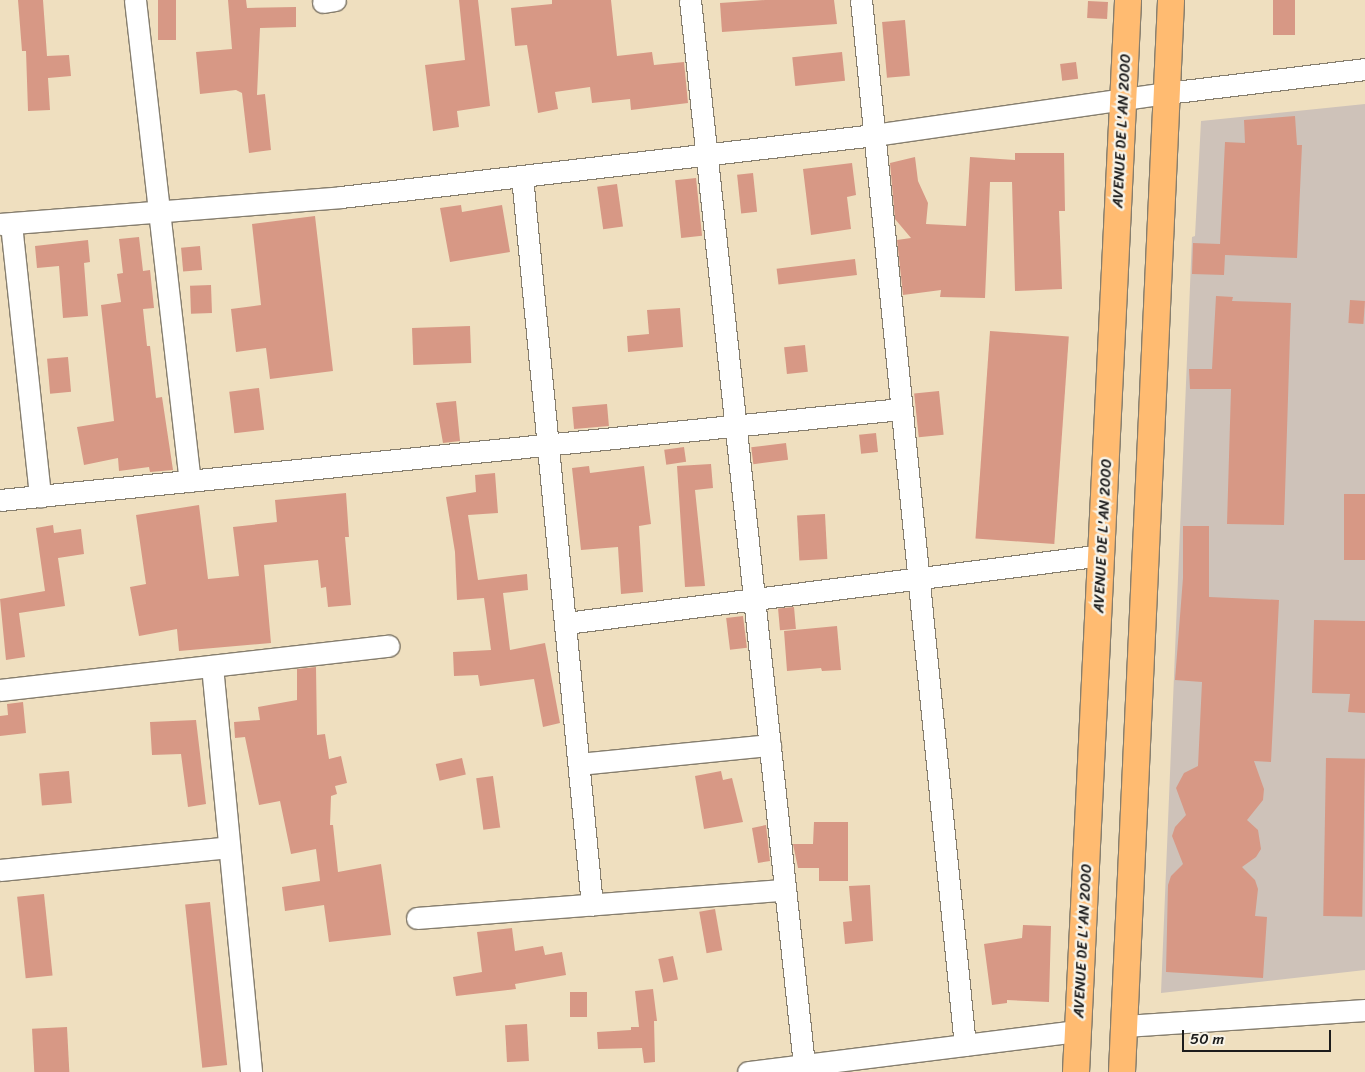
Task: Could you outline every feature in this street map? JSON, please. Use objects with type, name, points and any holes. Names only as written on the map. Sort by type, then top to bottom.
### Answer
[{"type":"main road","name":"AVENUE DE L'AN 2000","points":[[1076,1072],[1128,0]]},
{"type":"main road","points":[[1122,1072],[1171,0]]},
{"type":"street","points":[[135,0],[190,481]]},
{"type":"street","points":[[690,0],[804,1065]]},
{"type":"street","points":[[861,0],[900,409],[919,577],[966,1045]]},
{"type":"street","points":[[40,496],[6,224],[341,197],[874,135],[1167,93],[1365,70]]},
{"type":"street","points":[[522,176],[592,905]]},
{"type":"street","points":[[0,500],[900,409]]},
{"type":"street","points":[[566,622],[1102,555]]},
{"type":"street","points":[[0,690],[389,646]]},
{"type":"street","points":[[212,666],[251,1072]]},
{"type":"street","points":[[579,764],[770,745]]},
{"type":"street","points":[[0,870],[229,847]]},
{"type":"street","points":[[417,918],[785,890]]},
{"type":"street","points":[[1124,1026],[1365,1010]]},
{"type":"street","points":[[748,1072],[1078,1031]]},
{"type":"shaded area","points":[[1365,104],[1365,970],[1161,993],[1192,237],[1195,236],[1201,121]]},
{"type":"building","points":[[18,0],[43,0],[47,56],[69,55],[71,76],[48,78],[50,110],[28,111],[26,51],[22,51]]},
{"type":"building","points":[[158,0],[176,0],[176,40],[158,40]]},
{"type":"building","points":[[228,0],[246,0],[247,8],[296,7],[296,27],[260,28],[257,95],[265,94],[271,150],[249,153],[242,93],[236,90],[200,94],[196,52],[232,49]]},
{"type":"building","points":[[459,0],[478,0],[490,106],[457,111],[459,127],[433,131],[425,65],[465,60]]},
{"type":"building","points":[[552,0],[611,0],[617,56],[652,52],[654,65],[684,62],[688,103],[631,110],[630,99],[592,103],[590,87],[555,92],[558,109],[538,113],[527,45],[515,46],[511,8],[552,4]]},
{"type":"building","points":[[765,0],[834,0],[837,24],[722,32],[720,3]]},
{"type":"building","points":[[1273,0],[1295,0],[1295,35],[1273,35]]},
{"type":"building","points":[[1088,1],[1108,2],[1107,19],[1087,18]]},
{"type":"building","points":[[905,20],[910,76],[887,78],[882,22]]},
{"type":"building","points":[[842,52],[845,81],[795,86],[792,57]]},
{"type":"building","points":[[1076,62],[1078,79],[1062,81],[1060,64]]},
{"type":"building","points":[[1295,116],[1297,145],[1302,145],[1297,258],[1225,255],[1224,275],[1192,274],[1193,243],[1220,244],[1225,142],[1245,143],[1244,120]]},
{"type":"building","points":[[1015,153],[1064,153],[1065,211],[1059,211],[1062,289],[1015,291],[1012,182],[990,182],[985,298],[940,297],[941,290],[903,295],[897,240],[911,238],[895,219],[890,163],[915,157],[918,181],[928,203],[926,224],[966,226],[970,157],[1015,160]]},
{"type":"building","points":[[852,163],[856,195],[847,197],[851,229],[811,235],[803,169]]},
{"type":"building","points":[[753,173],[757,212],[741,213],[737,175]]},
{"type":"building","points":[[696,178],[702,236],[681,238],[675,180]]},
{"type":"building","points":[[617,184],[623,227],[603,229],[597,187]]},
{"type":"building","points":[[461,205],[462,212],[502,205],[510,252],[450,262],[440,208]]},
{"type":"building","points":[[315,216],[333,371],[270,379],[266,348],[236,352],[231,309],[261,305],[252,224]]},
{"type":"building","points":[[139,237],[143,271],[150,270],[154,308],[143,309],[147,346],[150,346],[156,398],[162,397],[173,470],[150,472],[149,467],[119,471],[118,458],[84,465],[77,427],[114,421],[101,305],[121,302],[117,274],[123,273],[119,239]]},
{"type":"building","points":[[88,240],[90,262],[84,263],[88,316],[63,318],[59,266],[37,268],[35,246]]},
{"type":"building","points":[[200,246],[202,270],[183,272],[181,248]]},
{"type":"building","points":[[855,259],[857,275],[779,285],[777,269]]},
{"type":"building","points":[[211,285],[212,313],[191,314],[190,286]]},
{"type":"building","points":[[1216,296],[1233,297],[1232,301],[1291,303],[1284,525],[1227,524],[1231,389],[1190,389],[1189,369],[1212,369]]},
{"type":"building","points":[[1350,300],[1365,301],[1363,324],[1348,323]]},
{"type":"building","points":[[680,308],[683,347],[628,352],[627,336],[649,334],[647,310]]},
{"type":"building","points":[[470,326],[471,363],[413,365],[412,328]]},
{"type":"building","points":[[990,331],[1069,337],[1054,544],[975,538]]},
{"type":"building","points":[[805,345],[808,372],[787,374],[784,347]]},
{"type":"building","points":[[68,357],[71,392],[50,394],[47,359]]},
{"type":"building","points":[[259,388],[264,430],[234,433],[229,392]]},
{"type":"building","points":[[939,391],[944,435],[919,437],[914,394]]},
{"type":"building","points":[[456,401],[460,441],[443,443],[436,403]]},
{"type":"building","points":[[607,404],[609,426],[574,429],[572,407]]},
{"type":"building","points":[[876,433],[878,452],[861,454],[859,435]]},
{"type":"building","points":[[786,443],[788,460],[753,464],[751,447]]},
{"type":"building","points":[[684,447],[686,462],[666,465],[664,450]]},
{"type":"building","points":[[711,464],[713,488],[695,490],[705,586],[685,587],[677,466]]},
{"type":"building","points":[[589,466],[590,473],[644,466],[651,524],[639,526],[643,592],[621,594],[618,547],[581,550],[572,468]]},
{"type":"building","points":[[495,473],[498,513],[468,515],[478,580],[527,574],[528,590],[503,593],[510,650],[545,643],[560,723],[543,727],[534,679],[480,686],[478,675],[454,676],[453,652],[491,650],[484,598],[457,600],[455,552],[446,497],[476,492],[475,475]]},
{"type":"building","points":[[346,493],[349,537],[345,537],[351,605],[328,607],[326,587],[321,588],[318,560],[264,565],[271,643],[179,651],[177,629],[139,636],[130,587],[146,584],[136,515],[199,505],[208,579],[239,576],[233,527],[277,522],[275,500]]},
{"type":"building","points":[[1344,494],[1365,494],[1365,560],[1344,560]]},
{"type":"building","points":[[825,514],[827,559],[799,560],[797,515]]},
{"type":"building","points":[[53,525],[54,533],[81,529],[84,554],[58,558],[65,606],[19,613],[25,657],[6,660],[0,599],[45,591],[36,528]]},
{"type":"building","points":[[1183,526],[1209,526],[1209,597],[1279,600],[1271,762],[1254,761],[1264,789],[1263,800],[1247,820],[1258,830],[1261,849],[1256,857],[1242,867],[1255,880],[1258,889],[1255,916],[1267,917],[1263,978],[1166,972],[1168,885],[1171,876],[1183,864],[1172,836],[1175,827],[1186,815],[1176,788],[1184,773],[1198,766],[1202,682],[1175,680],[1183,578]]},
{"type":"building","points":[[794,607],[796,629],[780,630],[778,608]]},
{"type":"building","points":[[743,616],[747,648],[730,650],[726,618]]},
{"type":"building","points":[[1314,620],[1365,621],[1365,713],[1348,712],[1350,694],[1312,693]]},
{"type":"building","points":[[837,626],[841,670],[822,671],[821,668],[787,671],[784,631]]},
{"type":"building","points":[[316,667],[317,735],[325,734],[329,759],[341,756],[347,783],[335,786],[337,794],[331,796],[330,825],[333,825],[338,872],[381,864],[391,935],[329,942],[324,905],[285,911],[282,887],[320,881],[316,849],[291,854],[280,801],[259,805],[245,737],[235,738],[234,722],[260,720],[258,707],[297,700],[297,669]]},
{"type":"building","points":[[23,702],[26,733],[0,736],[0,716],[8,715],[7,704]]},
{"type":"building","points":[[196,720],[206,804],[188,807],[181,754],[152,755],[150,722]]},
{"type":"building","points":[[462,758],[466,775],[440,781],[436,764]]},
{"type":"building","points":[[1326,758],[1365,759],[1362,917],[1323,916]]},
{"type":"building","points":[[69,771],[72,803],[42,805],[39,774]]},
{"type":"building","points":[[721,771],[723,780],[732,778],[743,822],[704,829],[695,776]]},
{"type":"building","points":[[493,776],[500,827],[483,830],[476,778]]},
{"type":"building","points":[[814,822],[848,822],[848,881],[819,881],[819,868],[798,868],[793,844],[813,844]]},
{"type":"building","points":[[766,825],[770,861],[758,863],[752,828]]},
{"type":"building","points":[[870,885],[873,941],[845,944],[843,922],[852,921],[849,886]]},
{"type":"building","points":[[44,894],[53,976],[26,978],[17,897]]},
{"type":"building","points":[[210,902],[227,1065],[202,1068],[185,905]]},
{"type":"building","points":[[715,909],[722,950],[707,953],[699,912]]},
{"type":"building","points":[[1023,925],[1051,926],[1049,1002],[1007,1000],[1007,1003],[992,1005],[984,944],[1022,938]]},
{"type":"building","points":[[512,928],[515,951],[543,946],[545,955],[562,952],[566,975],[515,984],[516,989],[456,996],[453,977],[482,972],[477,932]]},
{"type":"building","points":[[673,956],[678,979],[663,983],[658,959]]},
{"type":"building","points":[[653,989],[657,1021],[654,1021],[655,1062],[644,1063],[642,1048],[598,1049],[597,1032],[631,1030],[631,1027],[639,1027],[635,991]]},
{"type":"building","points":[[570,992],[587,992],[587,1017],[570,1017]]},
{"type":"building","points":[[527,1024],[529,1061],[507,1062],[505,1025]]},
{"type":"building","points":[[67,1027],[69,1072],[34,1072],[32,1029]]}]
